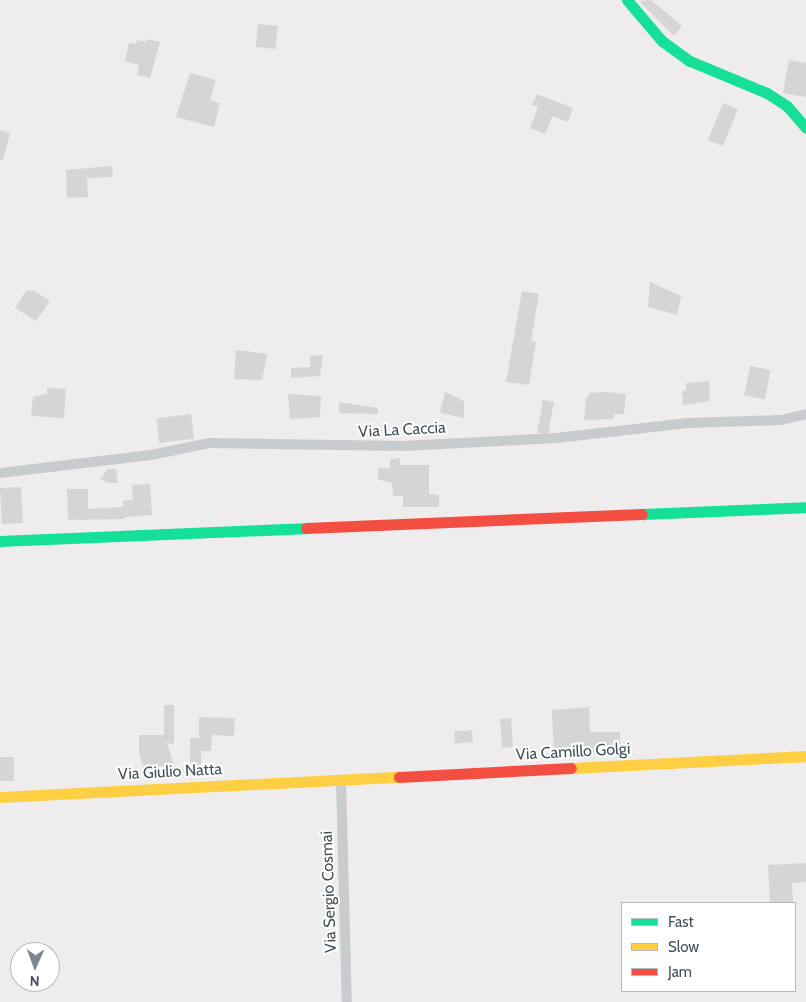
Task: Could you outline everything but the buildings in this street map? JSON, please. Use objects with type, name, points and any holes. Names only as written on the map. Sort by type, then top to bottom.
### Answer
[{"type":"street","points":[[627,0],[662,41],[690,61],[767,93],[787,106],[806,128]]},
{"type":"street","name":"Via La Caccia","points":[[0,473],[151,454],[209,443],[403,446],[556,438],[688,423],[781,420],[806,414]]},
{"type":"street","points":[[0,541],[806,507]]},
{"type":"street","name":"Via Camillo Golgi","points":[[341,780],[806,756]]},
{"type":"street","name":"Via Giulio Natta","points":[[0,797],[341,780]]},
{"type":"street","name":"Via Sergio Cosmai","points":[[341,780],[348,1002]]},
{"type":"traffic: fast","points":[[627,0],[662,41],[690,61],[767,93],[787,106],[806,128]]},
{"type":"traffic: fast","points":[[642,514],[806,507]]},
{"type":"traffic: fast","points":[[0,541],[306,528]]},
{"type":"traffic: slow","points":[[571,768],[806,756]]},
{"type":"traffic: slow","points":[[0,797],[399,777]]},
{"type":"traffic: jam","points":[[306,528],[642,514]]},
{"type":"traffic: jam","points":[[399,777],[571,768]]}]
